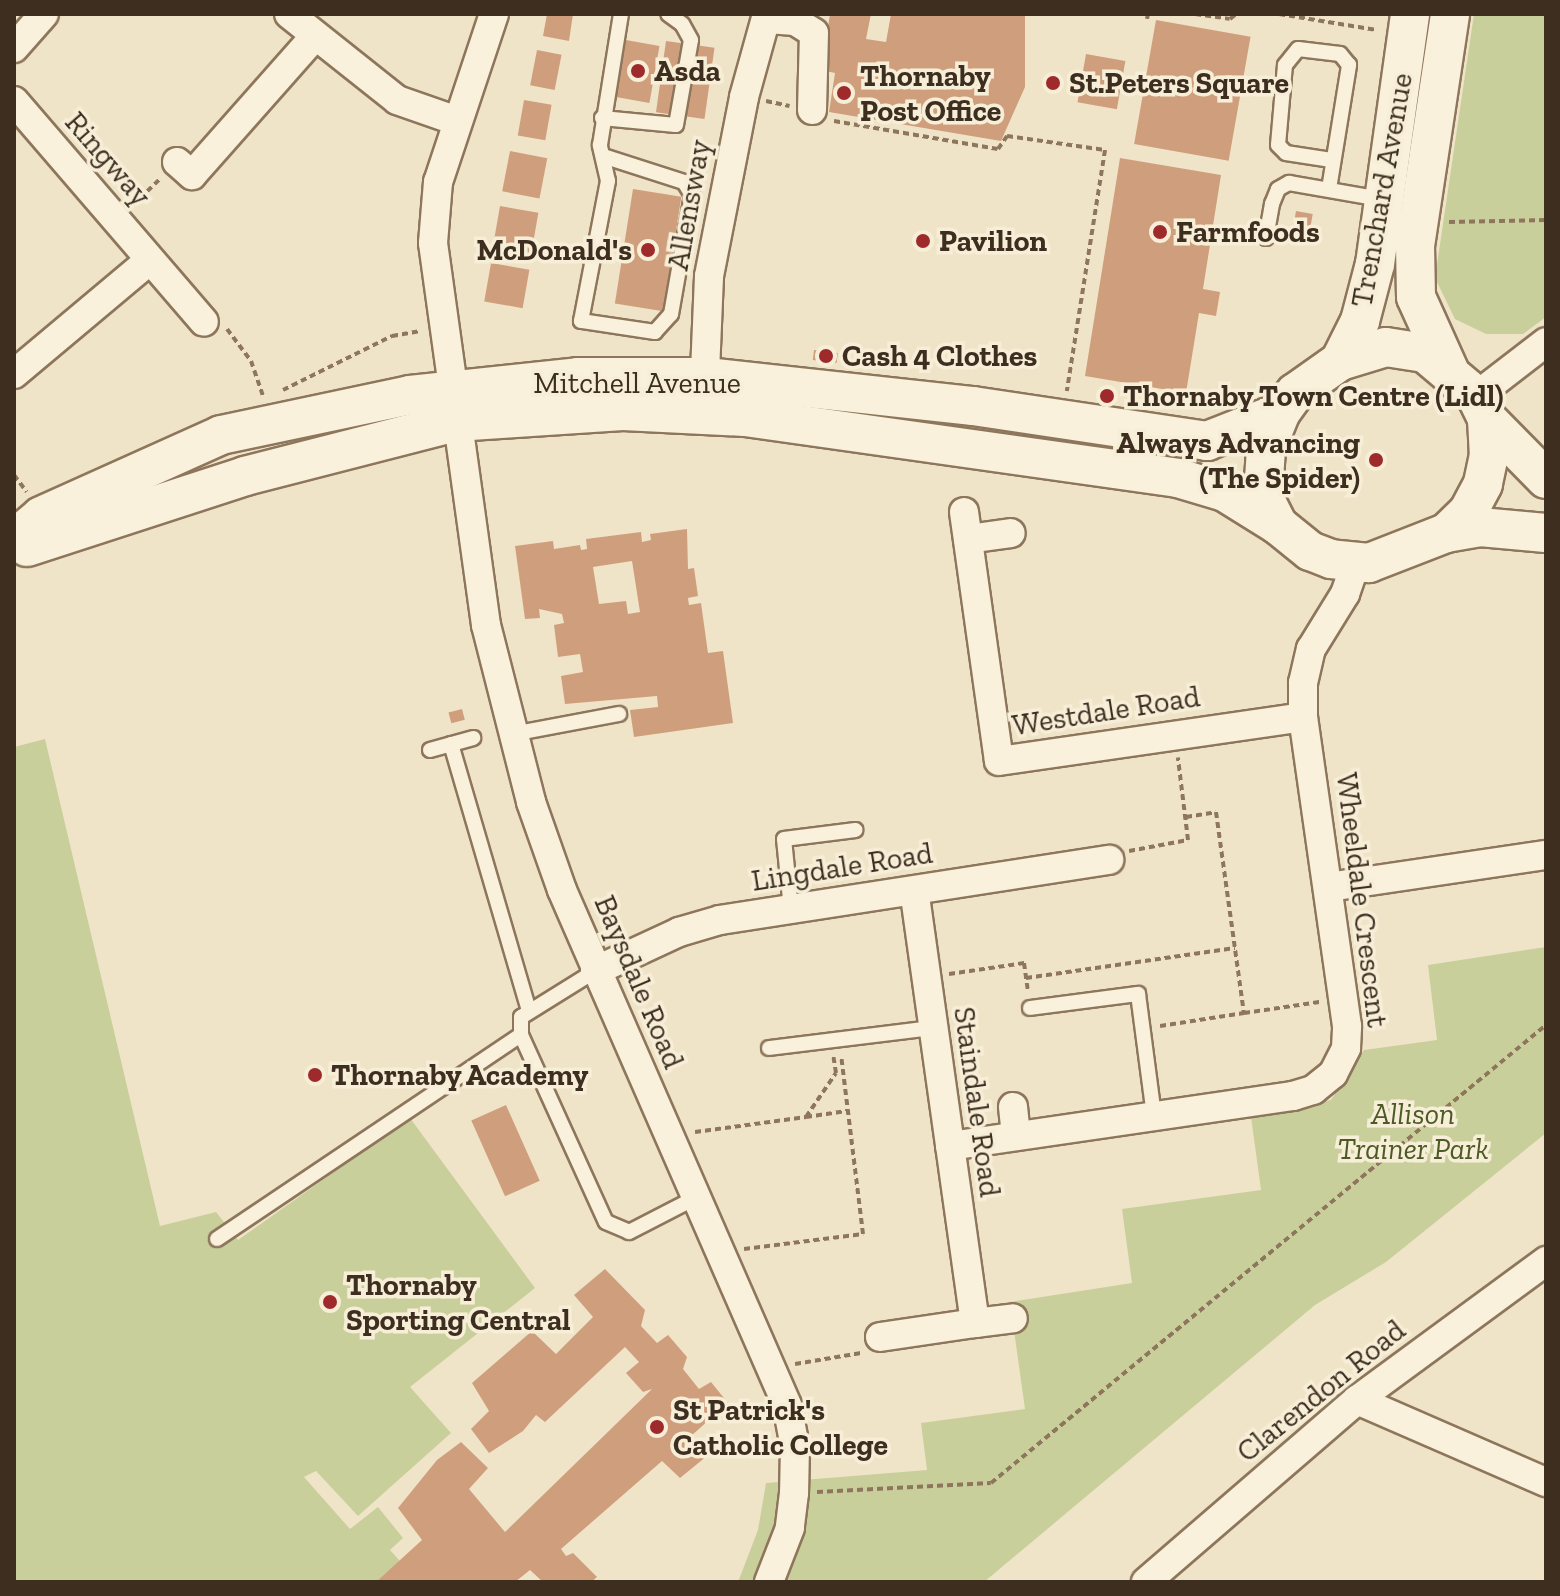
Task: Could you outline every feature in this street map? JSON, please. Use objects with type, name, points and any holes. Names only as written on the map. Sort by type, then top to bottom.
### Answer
[{"type":"street","points":[[14,48],[44,14]]},
{"type":"street","points":[[289,14],[314,37],[397,100],[454,120]]},
{"type":"street","name":"Baysdale Road","points":[[494,14],[454,120],[438,182],[433,243],[453,406],[486,625],[512,734],[562,890],[595,971],[773,1367],[795,1447],[790,1528],[769,1582]]},
{"type":"street","name":"Trenchard Avenue","points":[[1449,370],[1416,297],[1419,218],[1450,14]]},
{"type":"street","points":[[764,16],[812,19],[816,46],[812,110]]},
{"type":"street","name":"Allensway","points":[[704,395],[709,276],[744,97],[764,16]]},
{"type":"street","name":"Trenchard Avenue","points":[[1340,361],[1360,321],[1371,278],[1409,24]]},
{"type":"street","points":[[177,162],[192,175],[314,37]]},
{"type":"street","name":"Ringway","points":[[14,101],[204,322]]},
{"type":"street","points":[[14,374],[150,260]]},
{"type":"street","points":[[1546,342],[1482,408],[1546,479]]},
{"type":"street","name":"Mitchell Avenue","points":[[704,395],[1178,478],[1225,492],[1278,525],[1310,551],[1356,562],[1391,557],[1446,533],[1468,512],[1483,484],[1489,455],[1482,408],[1449,370],[1425,353],[1386,347],[1340,361],[1295,393],[1281,412],[1263,470],[1263,495],[1278,525]]},
{"type":"street","name":"Mitchell Avenue","points":[[14,539],[41,516],[221,435],[453,406],[623,411],[704,395],[973,406],[1207,441],[1281,412]]},
{"type":"street","name":"Mitchell Avenue","points":[[14,552],[453,406]]},
{"type":"street","name":"Westdale Road","points":[[1011,533],[966,526],[999,761],[1303,717]]},
{"type":"street","points":[[1446,533],[1480,527],[1546,533]]},
{"type":"street","name":"Wheeldale Crescent","points":[[950,1146],[1293,1096],[1324,1083],[1346,1048],[1344,998],[1303,717],[1311,649],[1345,594],[1356,562]]},
{"type":"street","points":[[1328,887],[1546,855]]},
{"type":"street","name":"Lingdale Road","points":[[595,971],[679,932],[791,909],[1109,860]]},
{"type":"street","name":"Staindale Road","points":[[914,891],[975,1323]]},
{"type":"street","points":[[1006,1138],[1013,1107]]},
{"type":"street","name":"Clarendon Road","points":[[1146,1582],[1357,1400],[1546,1261]]},
{"type":"street","points":[[880,1337],[1013,1318]]},
{"type":"street","points":[[1357,1400],[1546,1482]]},
{"type":"lane","points":[[603,156],[684,182],[692,195],[668,322],[647,333],[581,321],[608,181],[603,156],[602,118],[621,14]]},
{"type":"lane","points":[[602,118],[676,125],[691,40],[682,24],[668,14]]},
{"type":"lane","points":[[1329,189],[1331,160],[1349,65],[1340,54],[1298,49],[1285,65],[1278,145],[1286,153],[1331,160]]},
{"type":"lane","points":[[1266,238],[1278,189],[1289,183],[1381,199]]},
{"type":"lane","points":[[512,734],[619,714]]},
{"type":"lane","points":[[430,750],[473,738]]},
{"type":"lane","points":[[451,744],[529,1010]]},
{"type":"lane","points":[[791,909],[784,839],[855,830]]},
{"type":"lane","points":[[595,971],[529,1010],[521,1017],[521,1035],[606,1222],[629,1232],[697,1197]]},
{"type":"lane","points":[[1030,1008],[1138,994],[1154,1115]]},
{"type":"lane","points":[[769,1048],[931,1028]]},
{"type":"lane","points":[[217,1239],[521,1035]]},
{"type":"path","points":[[1195,14],[1230,19],[1236,14]]},
{"type":"path","points":[[1279,14],[1409,24]]},
{"type":"path","points":[[744,97],[812,110],[826,120],[998,149],[1007,136],[1105,150],[1068,392],[1053,390]]},
{"type":"path","points":[[117,221],[177,162]]},
{"type":"path","points":[[1419,218],[1488,225],[1546,220]]},
{"type":"path","points":[[204,322],[215,313],[251,361],[265,399]]},
{"type":"path","points":[[280,396],[295,393]]},
{"type":"path","points":[[14,475],[34,500]]},
{"type":"path","points":[[1109,860],[1134,848],[1188,840],[1175,734]]},
{"type":"path","points":[[1186,817],[1216,812],[1244,1013]]},
{"type":"path","points":[[1026,978],[1235,948]]},
{"type":"path","points":[[925,977],[1024,963],[1030,1008]]},
{"type":"path","points":[[1143,1029],[1344,998]]},
{"type":"path","points":[[794,1493],[991,1483],[1546,1025]]},
{"type":"path","points":[[806,1117],[836,1073],[834,1040]]},
{"type":"path","points":[[721,1252],[863,1234],[848,1111],[834,1040]]},
{"type":"path","points":[[669,1136],[848,1111]]},
{"type":"path","points":[[773,1367],[880,1351],[880,1337]]},
{"type":"green space","points":[[1474,14],[1546,14],[1546,317],[1523,334],[1486,334],[1455,319],[1435,278]]},
{"type":"green space","points":[[45,739],[160,1226],[216,1212],[238,1240],[410,1118],[535,1288],[410,1387],[451,1433],[358,1516],[316,1471],[304,1477],[350,1529],[378,1507],[403,1538],[390,1550],[400,1561],[376,1582],[14,1582],[14,747]]},
{"type":"green space","name":"Allison Trainer Park","points":[[1546,947],[1546,1133],[1386,1262],[1315,1305],[984,1582],[738,1582],[758,1530],[766,1483],[927,1470],[921,1423],[1025,1409],[1010,1302],[1132,1283],[1122,1209],[1261,1190],[1251,1117],[1331,1100],[1364,1050],[1437,1040],[1428,965]]},
{"type":"building","points":[[547,14],[573,14],[569,41],[543,36]]},
{"type":"building","points":[[830,14],[871,14],[866,39],[886,42],[891,14],[1025,14],[1025,87],[1001,141],[829,112],[835,73],[821,70]]},
{"type":"building","points":[[1156,20],[1251,37],[1229,161],[1134,144]]},
{"type":"building","name":"Asda","points":[[626,40],[659,46],[649,103],[616,97]]},
{"type":"building","points":[[666,41],[715,48],[705,119],[656,112]]},
{"type":"building","points":[[537,50],[562,55],[555,90],[530,85]]},
{"type":"building","points":[[1086,54],[1125,61],[1117,109],[1077,102]]},
{"type":"building","points":[[524,100],[552,105],[545,140],[518,135]]},
{"type":"building","points":[[510,151],[547,158],[539,198],[502,191]]},
{"type":"building","name":"Farmfoods","points":[[1120,158],[1221,175],[1203,289],[1220,292],[1216,316],[1199,313],[1186,393],[1085,376]]},
{"type":"building","name":"McDonald's","points":[[633,189],[681,197],[663,311],[615,304]]},
{"type":"building","points":[[500,206],[538,213],[531,253],[493,246]]},
{"type":"building","points":[[1296,211],[1313,214],[1310,229],[1293,226]]},
{"type":"building","points":[[491,263],[529,270],[523,308],[484,301]]},
{"type":"building","name":"Cash 4 Clothes","points":[[814,350],[838,353],[837,363],[813,360]]},
{"type":"building","points":[[687,529],[688,569],[694,568],[698,596],[688,598],[689,605],[701,603],[708,653],[723,651],[733,723],[634,737],[630,710],[658,707],[657,696],[565,704],[561,676],[583,672],[580,654],[558,657],[554,625],[564,623],[562,614],[539,609],[540,618],[525,619],[515,546],[553,541],[554,549],[580,545],[581,550],[587,549],[586,539],[641,532],[642,542],[651,540],[650,534]],"holes":[[[632,561],[640,612],[628,614],[626,601],[599,604],[593,567]]]},
{"type":"building","points":[[462,709],[465,720],[451,723],[448,713]]},
{"type":"building","points":[[506,1105],[540,1181],[505,1196],[471,1120]]},
{"type":"building","name":"St Patrick's Catholic College","points":[[605,1269],[645,1310],[641,1326],[657,1343],[668,1335],[687,1357],[683,1369],[699,1389],[711,1382],[728,1403],[691,1436],[707,1456],[680,1478],[662,1461],[561,1549],[566,1556],[573,1553],[597,1577],[591,1582],[543,1582],[530,1570],[515,1582],[376,1582],[422,1540],[398,1508],[437,1460],[461,1442],[488,1468],[469,1489],[505,1532],[652,1389],[643,1392],[626,1373],[639,1362],[625,1347],[545,1422],[536,1415],[523,1431],[489,1453],[471,1429],[489,1411],[472,1383],[532,1331],[556,1354],[593,1317],[574,1295]]},
{"type":"place","name":"Asda","points":[[638,71]]},
{"type":"place","name":"St.Peters Square","points":[[1053,83]]},
{"type":"place","name":"Thornaby Post Office","points":[[844,93]]},
{"type":"place","name":"Farmfoods","points":[[1160,232]]},
{"type":"place","name":"Pavilion","points":[[923,241]]},
{"type":"place","name":"McDonald's","points":[[648,250]]},
{"type":"place","name":"Cash 4 Clothes","points":[[826,356]]},
{"type":"place","name":"Thornaby Town Centre (Lidl)","points":[[1107,396]]},
{"type":"place","name":"Always Advancing (The Spider)","points":[[1376,460]]},
{"type":"place","name":"Thornaby Academy","points":[[315,1075]]},
{"type":"place","name":"Thornaby Sporting Central","points":[[330,1302]]},
{"type":"place","name":"St Patrick's Catholic College","points":[[657,1427]]}]
